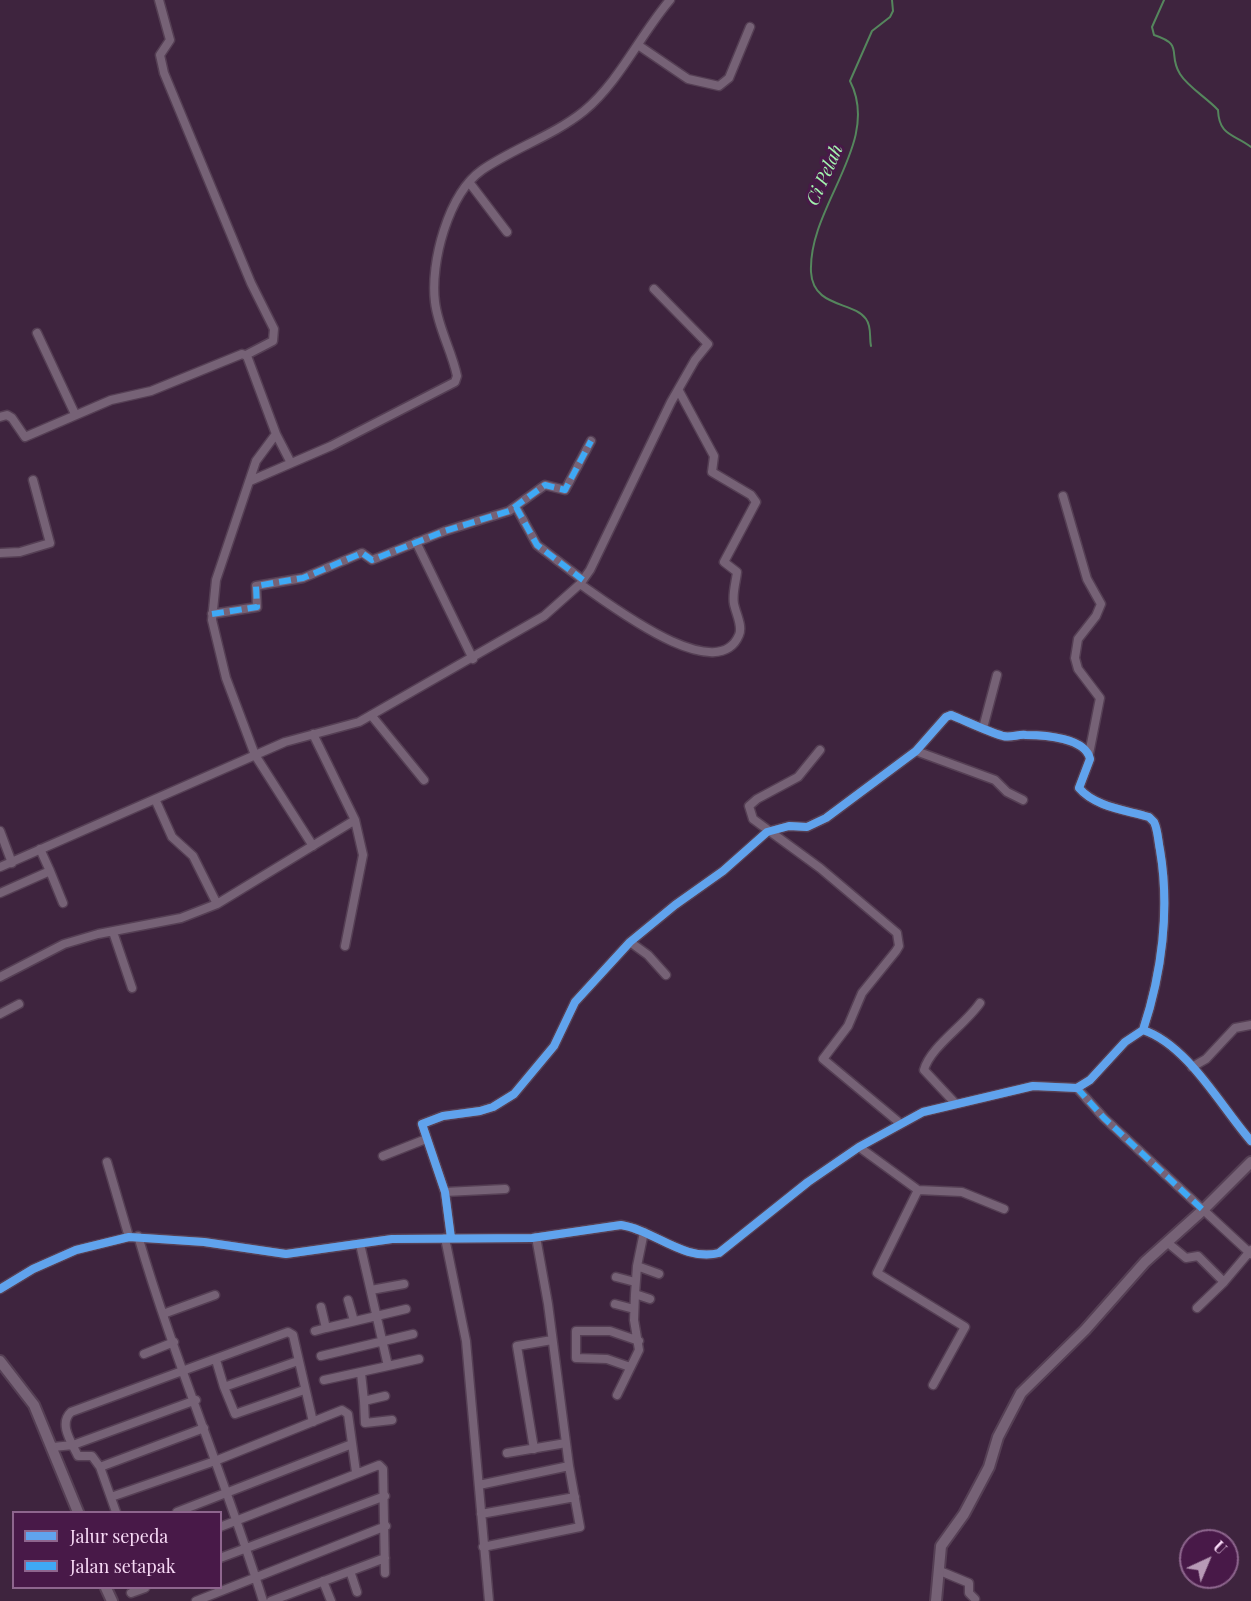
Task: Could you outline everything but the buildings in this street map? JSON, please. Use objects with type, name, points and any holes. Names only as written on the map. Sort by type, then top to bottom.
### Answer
[{"type":"street","points":[[0,417],[7,415],[12,418],[25,437],[111,400],[151,391],[242,354],[246,355],[273,341],[274,329],[251,283],[164,73],[160,56],[170,40],[170,35],[159,0]]},
{"type":"street","points":[[250,481],[409,408],[456,380],[455,367],[439,319],[434,290],[442,232],[469,182],[480,171],[562,126],[585,110],[597,99],[670,0]]},
{"type":"street","points":[[638,45],[688,79],[719,86],[729,78],[750,27]]},
{"type":"street","points":[[469,182],[507,232]]},
{"type":"street","points":[[0,867],[212,776],[285,742],[353,724],[473,659],[544,616],[582,582],[605,542],[679,391],[708,342],[654,289]]},
{"type":"street","points":[[37,333],[75,414]]},
{"type":"street","points":[[246,355],[276,434],[291,463]]},
{"type":"street","points":[[516,507],[537,545],[625,615],[685,648],[723,651],[731,647],[741,629],[734,602],[737,572],[724,562],[756,502],[751,495],[712,472],[714,456],[679,391]]},
{"type":"street","points":[[276,434],[260,454],[250,481],[216,580],[212,614],[215,640],[226,678],[255,755],[313,846]]},
{"type":"street","points":[[212,614],[256,607],[256,586],[303,578],[362,553],[372,560],[516,507],[545,485],[565,490],[591,441]]},
{"type":"street","points":[[0,553],[20,552],[50,543],[33,480]]},
{"type":"street","points":[[0,1289],[33,1269],[76,1250],[134,1236],[286,1254],[407,1238],[534,1237],[609,1225],[628,1226],[702,1256],[719,1253],[808,1182],[859,1147],[882,1137],[901,1124],[929,1110],[1033,1086],[1077,1088],[1090,1080],[1125,1042],[1143,1030],[1162,945],[1165,904],[1156,826],[1149,817],[1092,799],[1079,788],[1079,783],[1089,765],[1100,698],[1078,669],[1076,648],[1101,604],[1087,579],[1063,496]]},
{"type":"street","points":[[416,542],[473,659]]},
{"type":"street","points":[[982,728],[997,675]]},
{"type":"street","points":[[371,715],[424,780]]},
{"type":"street","points":[[489,1601],[466,1341],[448,1238],[445,1192],[422,1128],[425,1121],[493,1107],[521,1087],[554,1046],[575,1002],[630,942],[675,905],[723,871],[767,832],[789,826],[807,827],[819,823],[916,751],[946,717],[951,715],[1005,736],[1027,735],[1071,741],[1082,745],[1089,754]]},
{"type":"street","points":[[313,734],[355,820],[363,855],[345,946]]},
{"type":"street","points":[[819,750],[798,777],[759,798],[749,807],[753,819],[767,832],[820,868],[897,933],[899,946],[862,993],[848,1026],[823,1059],[901,1124]]},
{"type":"street","points":[[916,751],[995,780],[1007,792],[1023,800]]},
{"type":"street","points":[[155,799],[172,837],[193,856],[217,904]]},
{"type":"street","points":[[0,978],[64,944],[181,918],[217,904],[355,820]]},
{"type":"street","points":[[0,831],[12,863]]},
{"type":"street","points":[[40,849],[63,903]]},
{"type":"street","points":[[0,893],[50,871]]},
{"type":"street","points":[[113,932],[132,988]]},
{"type":"street","points":[[630,942],[648,955],[666,975]]},
{"type":"street","points":[[955,1103],[924,1070],[930,1056],[980,1003]]},
{"type":"street","points":[[0,1014],[19,1004]]},
{"type":"street","points":[[1192,1067],[1206,1059],[1235,1028],[1251,1024]]},
{"type":"street","points":[[1143,1030],[1157,1035],[1206,1081],[1251,1141]]},
{"type":"street","points":[[1077,1088],[1104,1118],[1250,1252],[1197,1308]]},
{"type":"street","points":[[383,1156],[426,1138]]},
{"type":"street","points":[[859,1147],[918,1190],[962,1192],[1004,1209]]},
{"type":"street","points":[[107,1162],[196,1400],[263,1601]]},
{"type":"street","points":[[936,1601],[941,1546],[964,1514],[989,1467],[998,1437],[1021,1393],[1085,1330],[1145,1262],[1203,1210],[1251,1162]]},
{"type":"street","points":[[445,1192],[505,1189]]},
{"type":"street","points":[[918,1190],[877,1273],[965,1327],[933,1385]]},
{"type":"street","points":[[616,1395],[639,1350],[634,1309],[635,1282],[644,1232]]},
{"type":"street","points":[[483,1547],[580,1527],[534,1237]]},
{"type":"street","points":[[1168,1243],[1186,1258],[1198,1256],[1224,1282]]},
{"type":"street","points":[[360,1244],[388,1366]]},
{"type":"street","points":[[637,1266],[659,1274]]},
{"type":"street","points":[[616,1277],[635,1282]]},
{"type":"street","points":[[370,1290],[404,1284]]},
{"type":"street","points":[[635,1294],[650,1299]]},
{"type":"street","points":[[162,1314],[215,1295]]},
{"type":"street","points":[[348,1300],[354,1321]]},
{"type":"street","points":[[615,1304],[634,1309]]},
{"type":"street","points":[[321,1306],[326,1328]]},
{"type":"street","points":[[315,1331],[406,1309]]},
{"type":"street","points":[[630,1367],[607,1359],[576,1358],[576,1331],[603,1330],[639,1341]]},
{"type":"street","points":[[116,1511],[100,1467],[92,1456],[78,1456],[73,1445],[65,1426],[65,1420],[71,1412],[288,1332],[293,1335],[313,1422]]},
{"type":"street","points":[[321,1356],[413,1334]]},
{"type":"street","points":[[534,1449],[518,1346],[552,1340]]},
{"type":"street","points":[[144,1354],[174,1342]]},
{"type":"street","points":[[324,1380],[419,1359]]},
{"type":"street","points":[[216,1360],[235,1414],[304,1390]]},
{"type":"street","points":[[0,1361],[32,1399],[78,1511]]},
{"type":"street","points":[[224,1386],[298,1361]]},
{"type":"street","points":[[361,1373],[365,1423],[392,1420]]},
{"type":"street","points":[[364,1401],[385,1396]]},
{"type":"street","points":[[53,1447],[73,1445],[196,1400]]},
{"type":"street","points":[[111,1497],[215,1461],[342,1410],[346,1411],[357,1472]]},
{"type":"street","points":[[100,1467],[204,1428]]},
{"type":"street","points":[[507,1454],[566,1443]]},
{"type":"street","points":[[180,1511],[227,1495],[352,1444]]},
{"type":"street","points":[[222,1526],[357,1472],[381,1466],[385,1496],[385,1573]]},
{"type":"street","points":[[479,1485],[569,1466]]},
{"type":"street","points":[[222,1557],[385,1496]]},
{"type":"street","points":[[481,1514],[574,1497]]},
{"type":"street","points":[[196,1601],[386,1526]]},
{"type":"street","points":[[271,1601],[385,1558]]},
{"type":"street","points":[[350,1571],[357,1592]]},
{"type":"street","points":[[940,1571],[969,1583],[969,1593],[975,1599]]},
{"type":"street","points":[[323,1581],[331,1601]]},
{"type":"waterway","name":"Ci Pelah","points":[[871,346],[870,329],[866,319],[860,313],[826,298],[813,284],[811,272],[813,247],[820,223],[851,151],[857,128],[857,104],[850,81],[872,31],[890,17],[893,11],[892,0]]},
{"type":"waterway","points":[[1164,0],[1152,27],[1154,35],[1169,42],[1172,46],[1176,67],[1180,74],[1218,110],[1224,130],[1251,147]]},
{"type":"marked path","points":[[212,614],[257,607],[256,586],[303,578],[362,553],[372,560],[445,531],[509,511],[545,485],[565,490],[591,441]]},
{"type":"marked path","points":[[516,507],[537,545],[583,580]]},
{"type":"marked path","points":[[1077,1088],[1104,1118],[1203,1210]]},
{"type":"cycle path","points":[[451,1238],[445,1192],[422,1124],[443,1116],[493,1107],[514,1094],[554,1046],[575,1002],[630,942],[675,905],[723,871],[767,832],[789,826],[807,827],[826,818],[916,751],[946,717],[951,715],[1003,736],[1043,736],[1064,739],[1081,746],[1090,759],[1079,788],[1093,800],[1149,817],[1154,822],[1163,872],[1164,918],[1155,986],[1143,1030]]},
{"type":"cycle path","points":[[0,1289],[33,1269],[76,1250],[129,1237],[204,1242],[286,1254],[392,1239],[532,1238],[621,1225],[694,1253],[706,1255],[719,1253],[808,1182],[859,1147],[923,1112],[1033,1086],[1077,1088],[1090,1080],[1125,1042],[1143,1030],[1175,1049],[1189,1063],[1251,1141]]}]
